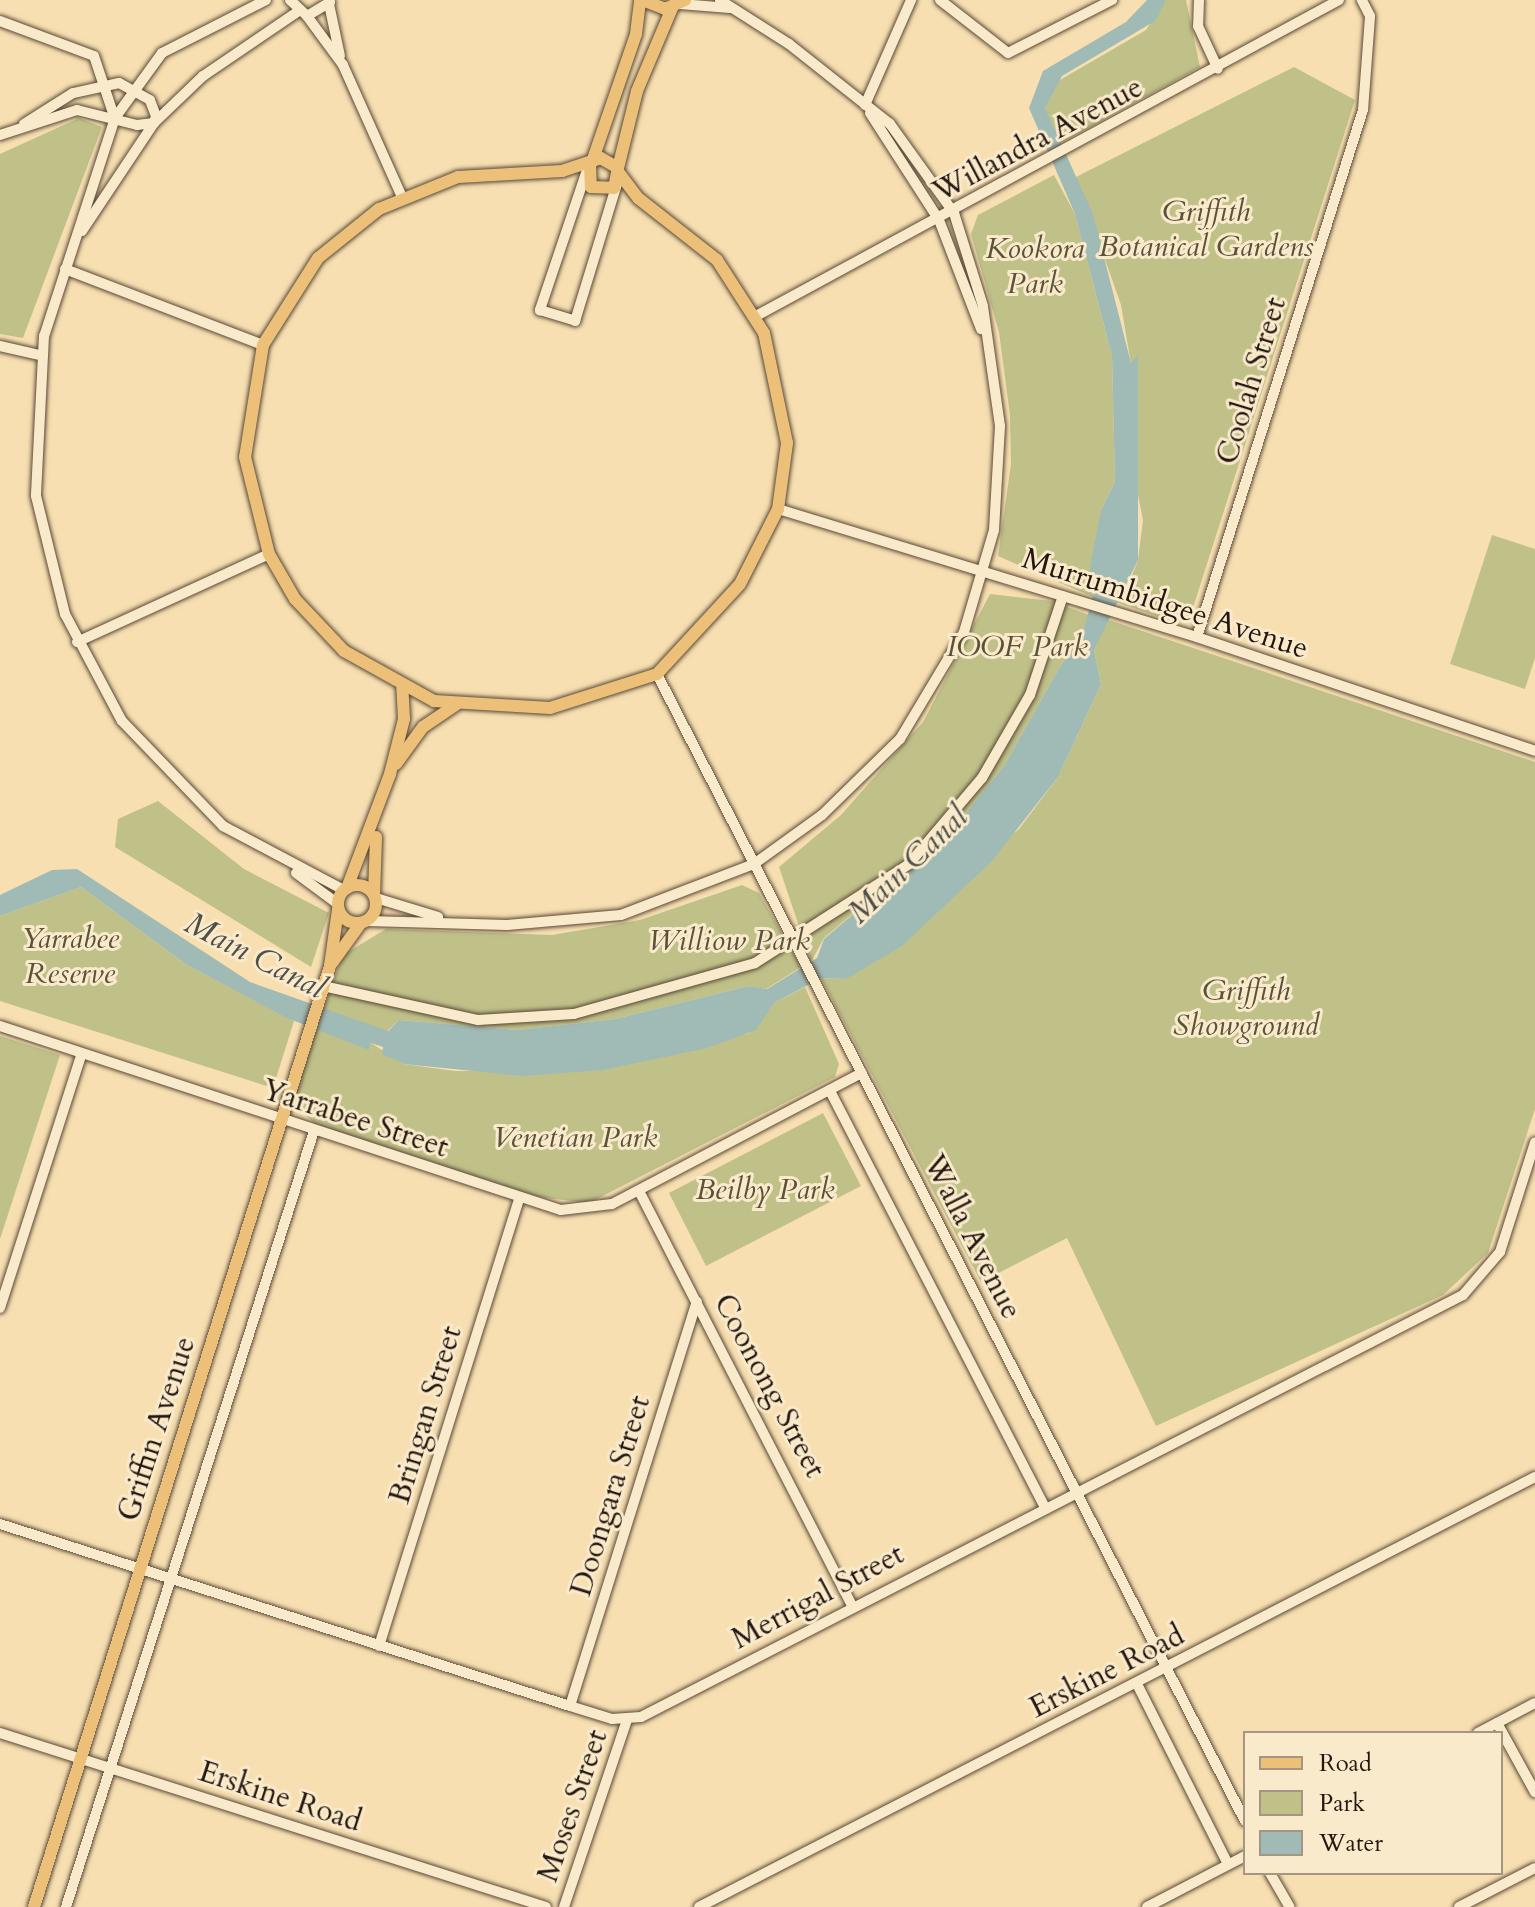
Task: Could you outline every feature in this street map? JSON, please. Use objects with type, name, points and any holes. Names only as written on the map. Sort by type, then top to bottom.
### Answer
[{"type":"main road","points":[[641,0],[679,4],[637,91],[618,175],[599,192],[589,166],[620,85],[641,0]]},
{"type":"main road","points":[[620,85],[637,91]]},
{"type":"main road","points":[[606,158],[638,198],[717,260],[756,316],[782,394],[787,443],[778,509],[740,584],[657,674],[567,706],[456,705],[402,686],[327,635],[269,554],[245,457],[263,345],[326,249],[402,197],[458,177],[589,166],[606,158]]},
{"type":"main road","points":[[375,897],[365,887],[346,889],[390,774],[404,719],[402,686]]},
{"type":"main road","points":[[390,774],[423,727],[456,705]]},
{"type":"main road","points":[[375,897],[384,794]]},
{"type":"main road","name":"Griffin Avenue","points":[[34,1907],[330,966],[338,907],[346,889]]},
{"type":"main road","name":"Griffin Avenue","points":[[330,966],[364,922],[375,897]]},
{"type":"main road","points":[[338,907],[364,922]]},
{"type":"street","points":[[266,0],[175,43],[133,86],[115,118],[40,355],[36,496],[51,573],[77,642],[122,721],[166,775],[223,826],[279,859],[346,889]]},
{"type":"street","points":[[290,0],[343,65]]},
{"type":"street","points":[[364,922],[441,918],[507,925],[621,915],[754,864],[822,815],[900,739],[946,672],[985,571],[999,478],[994,369],[954,213],[918,155],[865,105],[720,0]]},
{"type":"street","points":[[865,105],[911,0]]},
{"type":"street","points":[[940,0],[1008,53],[1112,0]]},
{"type":"street","points":[[1199,0],[1198,26],[1218,69]]},
{"type":"street","name":"Willandra Avenue","points":[[756,316],[1074,149],[1339,0]]},
{"type":"street","name":"Coolah Street","points":[[1197,637],[1363,110],[1370,16],[1362,0]]},
{"type":"street","points":[[76,240],[154,123],[203,76],[302,14],[330,2],[343,65],[402,197]]},
{"type":"street","points":[[679,4],[732,8]]},
{"type":"street","points":[[0,21],[81,47],[94,56],[99,86],[115,118]]},
{"type":"street","points":[[24,124],[49,103],[99,86],[133,86],[150,100],[154,123]]},
{"type":"street","points":[[865,105],[939,220],[994,369]]},
{"type":"street","points":[[0,135],[24,124],[77,110],[154,123]]},
{"type":"street","points":[[589,166],[540,310],[575,321],[618,175]]},
{"type":"street","points":[[65,269],[263,345]]},
{"type":"street","points":[[0,346],[40,355]]},
{"type":"street","name":"Murrumbidgee Avenue","points":[[778,509],[1197,637],[1535,751]]},
{"type":"street","points":[[77,642],[269,554]]},
{"type":"street","points":[[323,986],[478,1020],[574,1014],[693,986],[793,939],[909,864],[982,778],[1030,695],[1063,596]]},
{"type":"street","name":"Walla Avenue","points":[[657,674],[1243,1817]]},
{"type":"street","points":[[279,859],[338,907]]},
{"type":"street","points":[[375,897],[441,918]]},
{"type":"street","name":"Yarrabee Street","points":[[0,1026],[81,1056],[519,1198],[591,1210],[639,1191],[862,1073]]},
{"type":"street","points":[[0,1308],[81,1056]]},
{"type":"street","name":"Walla Avenue","points":[[830,1091],[1045,1507]]},
{"type":"street","name":"Griffin Avenue","points":[[66,1907],[113,1769],[314,1131]]},
{"type":"street","name":"Merrigal Street","points":[[627,1720],[1463,1295],[1500,1252],[1535,1142]]},
{"type":"street","name":"Coonong Street","points":[[639,1191],[852,1605]]},
{"type":"street","name":"Bringan Street","points":[[379,1646],[519,1198]]},
{"type":"street","name":"Doongara Street","points":[[570,1706],[697,1301]]},
{"type":"street","name":"Erskine Road","points":[[699,1907],[1167,1669],[1535,1477]]},
{"type":"street","points":[[0,1524],[570,1706],[627,1720]]},
{"type":"street","points":[[1137,1684],[1228,1864]]},
{"type":"street","points":[[1482,1731],[1535,1703]]},
{"type":"street","name":"Moses Street","points":[[564,1907],[627,1720]]},
{"type":"street","points":[[1497,1723],[1501,1731]]},
{"type":"street","name":"Erskine Road","points":[[0,1733],[546,1907]]},
{"type":"street","points":[[1503,1734],[1535,1792]]},
{"type":"street","points":[[1147,1907],[1243,1855]]},
{"type":"street","points":[[1459,1907],[1535,1868]]},
{"type":"street","points":[[1271,1875],[1290,1907]]},
{"type":"green space","points":[[1166,0],[1186,0],[1200,67],[1059,144],[1045,108],[1053,84],[1146,30]]},
{"type":"green space","name":"Griffith Botanical Gardens","points":[[1294,67],[1355,100],[1191,614],[1176,623],[1113,601],[1126,591],[1138,560],[1143,520],[1136,485],[1137,357],[1131,364],[1121,305],[1076,177]]},
{"type":"green space","points":[[79,118],[102,127],[23,338],[0,334],[0,154]]},
{"type":"green space","name":"Kookora Park","points":[[1054,175],[1075,214],[1112,356],[1115,482],[1101,510],[1093,597],[998,556],[1011,464],[1010,415],[999,332],[971,234],[978,215]]},
{"type":"green space","points":[[1492,535],[1535,549],[1535,658],[1525,689],[1450,664]]},
{"type":"green space","name":"IOOF Park","points":[[990,594],[1051,601],[1089,615],[1079,648],[1062,663],[1004,766],[953,829],[824,938],[811,962],[779,867],[841,815],[923,722]]},
{"type":"green space","name":"Griffith Showground","points":[[1106,619],[1535,762],[1535,1109],[1488,1253],[1443,1295],[1156,1426],[1067,1238],[981,1282],[821,978],[846,979],[1019,829],[1058,777],[1101,684],[1094,650]]},
{"type":"green space","points":[[158,801],[244,869],[329,913],[311,967],[115,847],[118,819]]},
{"type":"green space","name":"Williow Park","points":[[742,885],[759,893],[801,967],[766,989],[749,986],[615,1019],[518,1030],[399,1020],[386,1032],[323,1011],[343,955],[386,929],[552,935],[640,920]]},
{"type":"green space","name":"Yarrabee Reserve","points":[[81,887],[187,965],[294,1021],[273,1088],[0,1001],[0,916]]},
{"type":"green space","name":"Venetian Park","points":[[805,987],[839,1064],[835,1077],[589,1203],[530,1196],[317,1126],[293,1103],[315,1028],[369,1049],[371,1043],[404,1064],[455,1071],[602,1070],[749,1033],[774,1003]]},
{"type":"green space","points":[[0,1036],[60,1055],[0,1239]]},
{"type":"green space","name":"Beilby Park","points":[[823,1113],[861,1186],[706,1266],[669,1193]]},
{"type":"water","name":"Main Canal","points":[[1147,0],[1166,0],[1155,21],[1062,76],[1045,108],[1093,214],[1131,363],[1138,355],[1138,560],[1094,650],[1101,684],[1058,777],[992,861],[902,946],[846,979],[821,978],[774,1003],[756,1030],[707,1048],[603,1070],[522,1076],[404,1064],[382,1054],[383,1047],[371,1043],[369,1050],[287,1018],[187,965],[81,887],[0,916],[0,895],[52,870],[77,869],[250,982],[388,1031],[399,1020],[518,1030],[615,1019],[749,986],[767,989],[817,958],[824,939],[953,829],[1004,766],[1062,663],[1079,647],[1094,592],[1090,567],[1101,510],[1115,482],[1112,356],[1075,214],[1029,108],[1043,71],[1126,22]]}]
